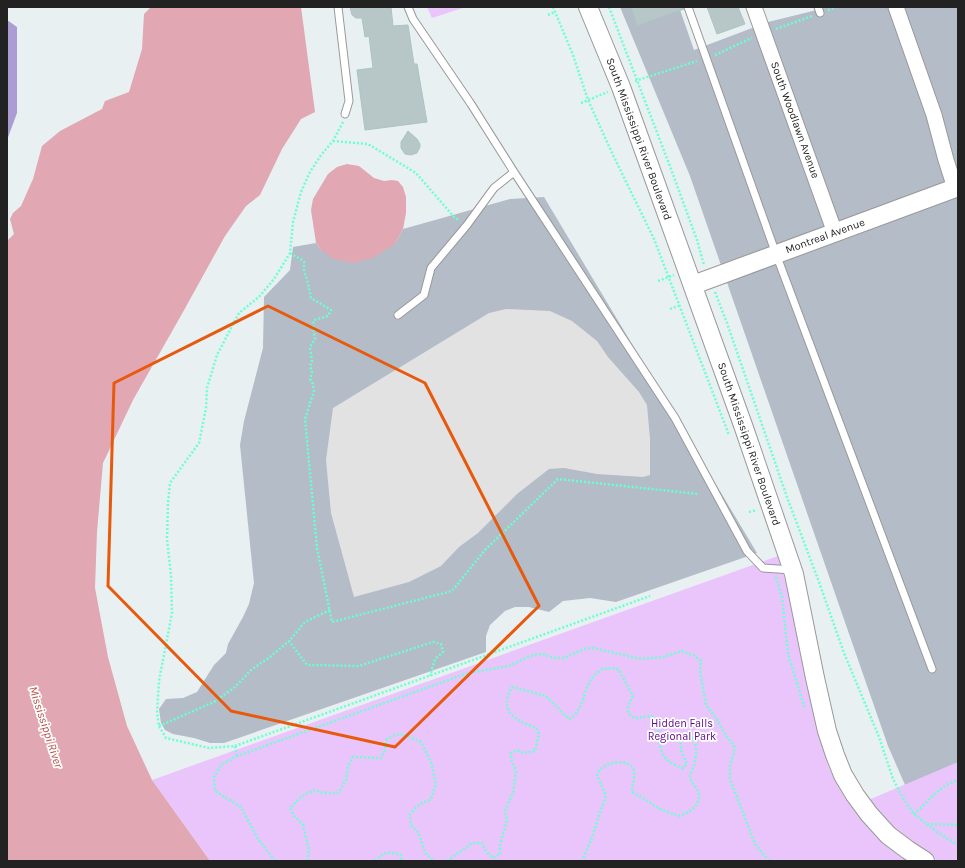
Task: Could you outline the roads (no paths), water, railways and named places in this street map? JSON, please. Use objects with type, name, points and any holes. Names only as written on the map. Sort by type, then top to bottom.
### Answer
[{"type":"street","name":"South Mississippi River Boulevard","points":[[588,7],[621,87],[693,285],[793,570],[802,606],[815,678],[827,731],[835,755],[843,775],[869,814],[888,835],[925,861]]},
{"type":"street","name":"South Woodlawn Avenue","points":[[754,7],[835,233]]},
{"type":"street","points":[[896,7],[934,115],[946,160],[957,188]]},
{"type":"street","name":"Montreal Avenue","points":[[693,285],[957,188]]},
{"type":"lane","points":[[338,7],[349,101],[345,114]]},
{"type":"lane","points":[[408,7],[413,19],[471,104],[675,418],[747,551],[763,568],[793,570]]},
{"type":"lane","points":[[688,7],[776,254],[932,669]]},
{"type":"lane","points":[[398,315],[424,295],[431,268],[467,225],[494,188],[514,172]]},
{"type":"water","name":"Mississippi River","points":[[151,7],[301,7],[315,112],[301,119],[282,149],[260,195],[246,206],[225,236],[133,400],[103,463],[97,532],[95,588],[108,657],[127,726],[152,780],[210,861],[7,861],[7,241],[14,234],[10,219],[13,213],[21,206],[33,179],[42,146],[60,131],[102,109],[105,101],[129,92],[142,49],[144,14]]},
{"type":"water","points":[[347,164],[359,166],[374,178],[384,181],[398,181],[403,187],[406,197],[406,213],[403,229],[395,244],[373,258],[353,263],[334,259],[321,250],[316,243],[311,210],[313,199],[328,174],[337,167]]},
{"type":"park label","name":"Hidden Falls Regional Park","points":[[682,729]]}]
